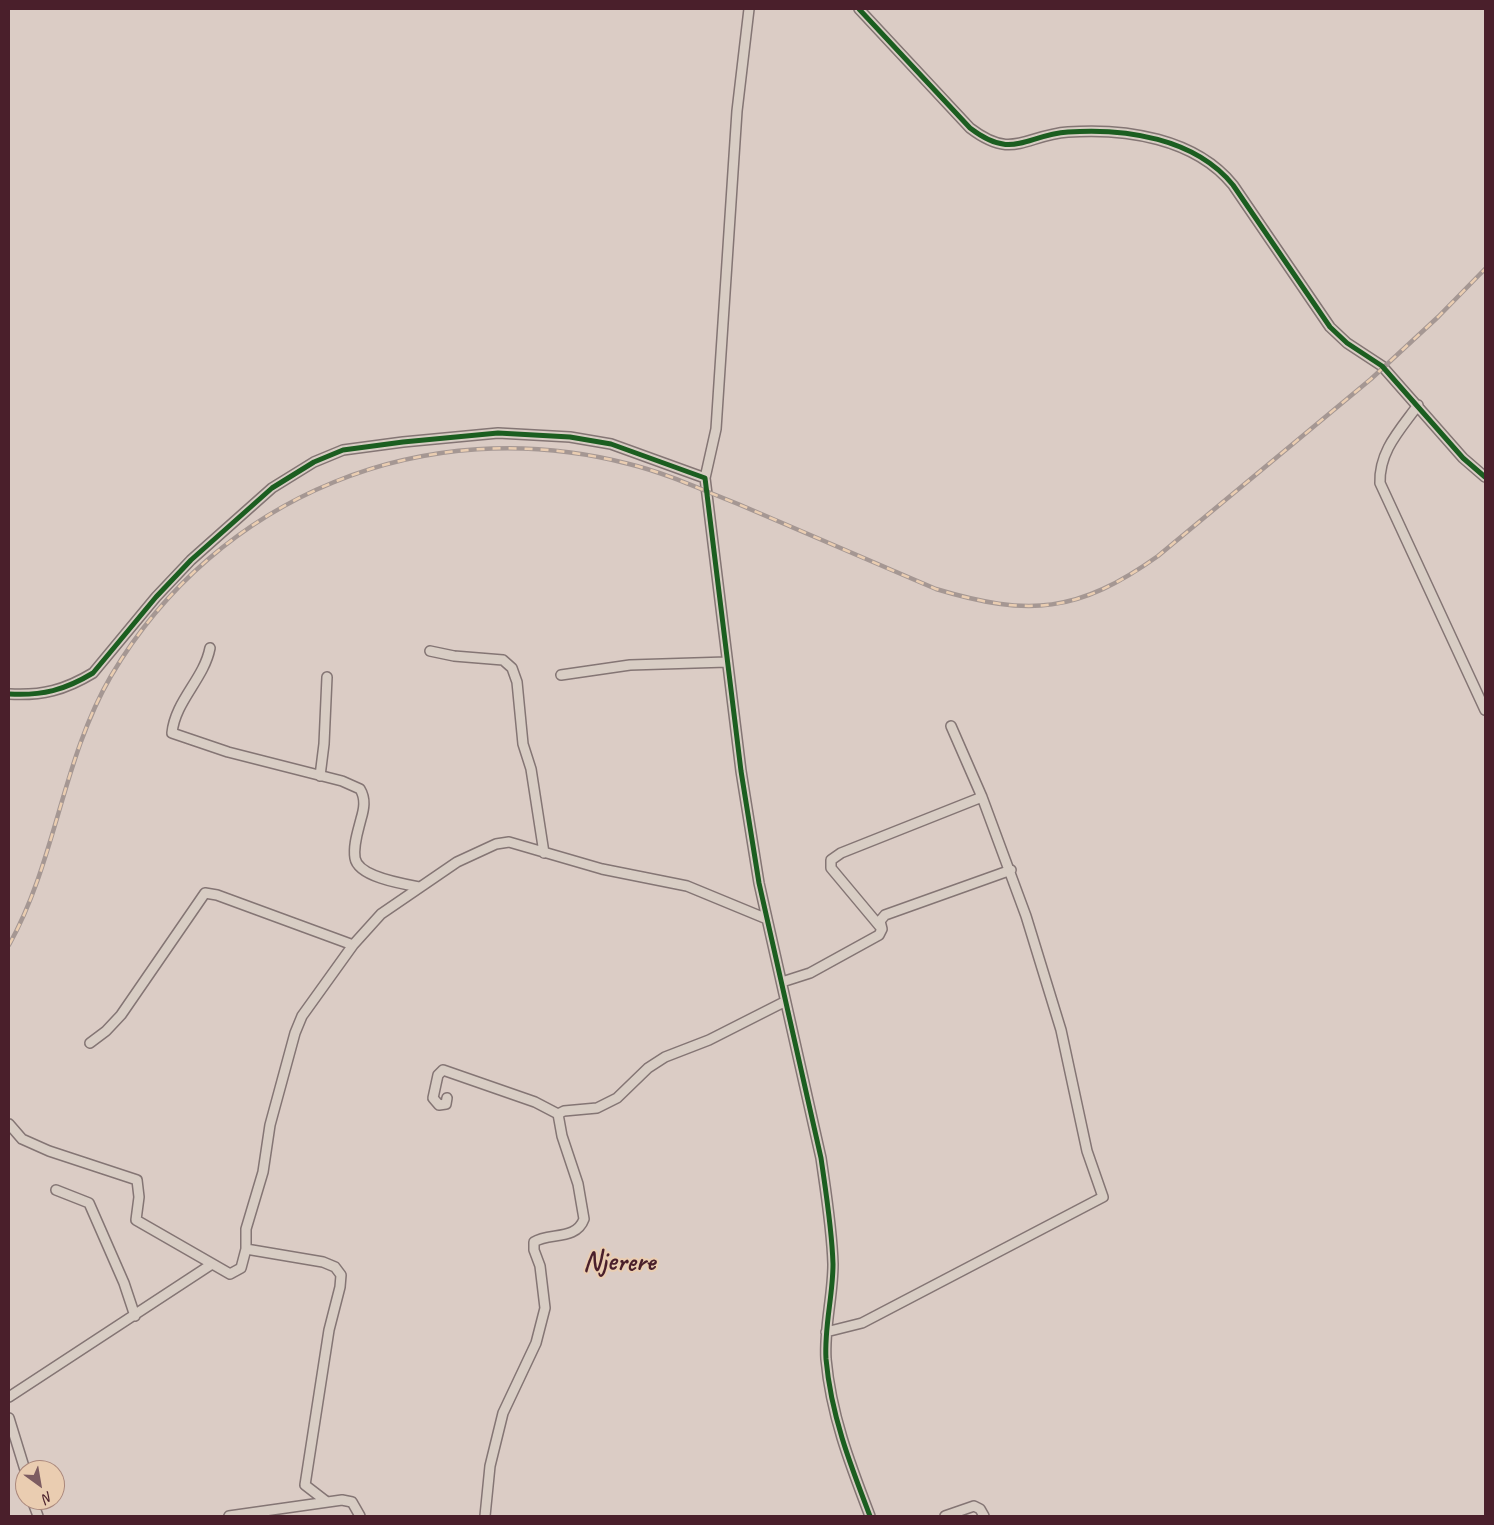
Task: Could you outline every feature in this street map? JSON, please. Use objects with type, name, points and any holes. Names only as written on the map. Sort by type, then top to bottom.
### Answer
[{"type":"street","points":[[749,9],[738,103],[716,429],[704,478],[742,780],[767,919],[782,982],[784,1002],[821,1158],[827,1196],[833,1264],[826,1332],[832,1405],[844,1449],[870,1516]]},
{"type":"street","points":[[859,9],[970,128],[988,141],[1008,144],[1024,143],[1067,132],[1124,134],[1168,142],[1214,165],[1233,185],[1330,327],[1346,343],[1382,366],[1463,458],[1485,477]]},
{"type":"street","points":[[1418,405],[1385,452],[1380,472],[1380,483],[1485,710]]},
{"type":"street","points":[[9,694],[45,694],[79,681],[93,673],[179,573],[272,488],[314,462],[344,450],[498,433],[570,437],[611,444],[704,478]]},
{"type":"street","points":[[210,648],[207,663],[182,702],[173,723],[172,733],[228,752],[342,781],[360,789],[364,794],[363,810],[356,838],[355,856],[357,864],[364,871],[380,877],[420,887]]},
{"type":"street","points":[[430,651],[454,656],[504,660],[512,668],[517,682],[523,744],[531,769],[544,853]]},
{"type":"street","points":[[561,675],[630,665],[727,662]]},
{"type":"street","points":[[320,776],[324,744],[327,677]]},
{"type":"street","points":[[826,1332],[845,1329],[881,1314],[1103,1197],[1087,1151],[1061,1030],[1011,870],[951,726]]},
{"type":"street","points":[[882,929],[831,868],[831,860],[842,852],[982,797]]},
{"type":"street","points":[[9,1124],[22,1139],[49,1151],[137,1180],[139,1197],[136,1220],[230,1274],[241,1268],[246,1249],[246,1229],[254,1208],[270,1125],[295,1034],[302,1016],[353,945],[381,914],[457,862],[496,844],[518,843],[544,853],[602,869],[687,886],[767,919]]},
{"type":"street","points":[[782,982],[810,973],[879,935],[882,929],[880,921],[886,915],[1011,870]]},
{"type":"street","points":[[90,1044],[106,1031],[120,1015],[200,896],[205,893],[217,895],[353,945]]},
{"type":"street","points":[[558,1114],[564,1111],[596,1108],[617,1098],[648,1068],[665,1057],[709,1040],[784,1002]]},
{"type":"street","points":[[447,1098],[446,1104],[440,1105],[433,1098],[438,1075],[443,1070],[535,1102],[558,1114]]},
{"type":"street","points":[[485,1516],[490,1466],[501,1420],[536,1343],[545,1308],[540,1266],[534,1250],[534,1242],[571,1233],[582,1225],[584,1220],[578,1184],[562,1136],[558,1114]]},
{"type":"street","points":[[56,1190],[89,1203],[124,1283],[135,1316]]},
{"type":"street","points":[[246,1249],[324,1262],[335,1267],[341,1275],[340,1287],[329,1330],[305,1485],[327,1502]]},
{"type":"street","points":[[9,1397],[212,1264]]},
{"type":"street","points":[[9,1418],[23,1460]]},
{"type":"street","points":[[229,1516],[342,1500],[352,1502],[360,1516]]},
{"type":"street","points":[[945,1516],[974,1506],[980,1509],[984,1516]]},
{"type":"railway","points":[[9,945],[25,913],[38,879],[81,742],[94,708],[111,676],[156,613],[208,559],[268,515],[334,482],[404,460],[477,449],[553,450],[629,464],[670,477],[738,504],[936,589],[999,604],[1026,606],[1052,604],[1077,599],[1103,589],[1158,556],[1371,379],[1438,317],[1485,269]]},
{"type":"cycle path","points":[[859,9],[970,128],[985,138],[1009,145],[1068,132],[1090,131],[1135,135],[1158,139],[1179,147],[1199,156],[1217,169],[1233,185],[1330,327],[1347,343],[1382,366],[1463,458],[1485,477]]},
{"type":"cycle path","points":[[9,694],[32,694],[53,691],[73,684],[93,673],[156,597],[191,560],[272,488],[314,462],[343,450],[498,433],[570,437],[611,444],[705,478],[741,771],[759,883],[821,1158],[827,1198],[833,1264],[827,1323],[826,1359],[832,1400],[842,1439],[870,1516]]},
{"type":"district","name":"Njerere","points":[[619,1263]]}]
